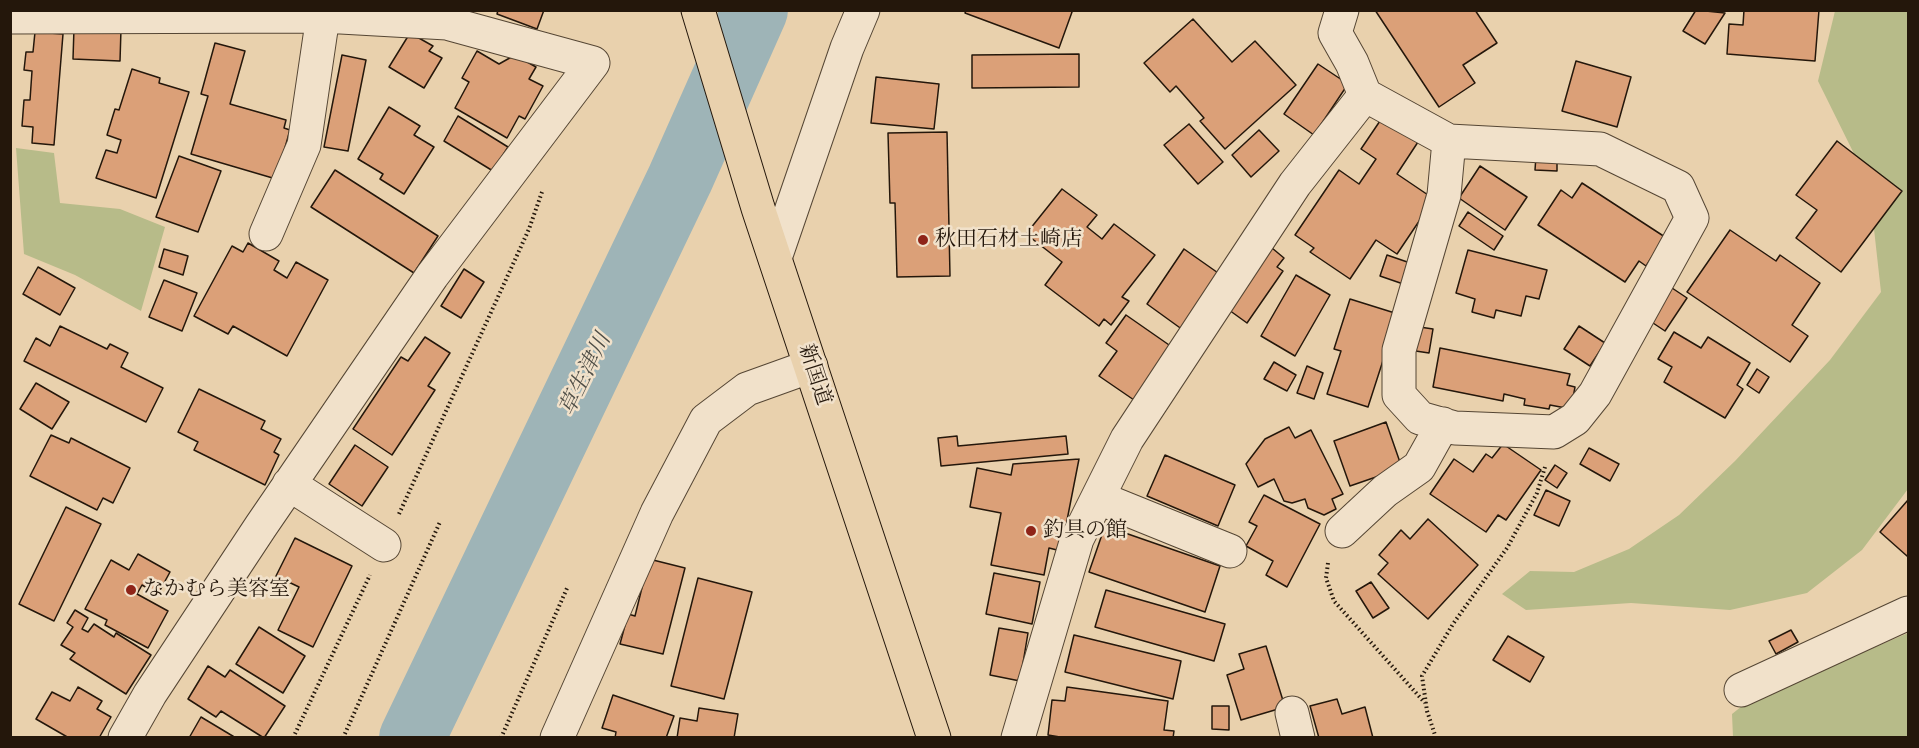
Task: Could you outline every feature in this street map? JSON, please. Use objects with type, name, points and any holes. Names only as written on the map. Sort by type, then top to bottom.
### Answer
[{"type":"main road","name":"新国道","points":[[698,10],[775,258],[934,738]]},
{"type":"street","points":[[775,258],[847,48],[863,10]]},
{"type":"street","points":[[1342,10],[1335,33],[1352,63],[1365,95],[1449,141],[1600,149],[1678,187],[1692,219],[1595,394],[1575,419],[1554,432],[1455,428],[1420,418],[1399,395],[1399,350],[1444,195],[1449,141]]},
{"type":"street","points":[[10,17],[323,16],[447,23],[593,63],[432,276],[289,484],[150,694],[125,738]]},
{"type":"street","points":[[266,234],[304,145],[323,16]]},
{"type":"street","points":[[1018,738],[1077,538],[1127,439],[1295,184],[1365,95]]},
{"type":"street","points":[[557,738],[657,513],[706,420],[747,389],[811,366]]},
{"type":"street","points":[[1341,531],[1386,491],[1419,467],[1443,424]]},
{"type":"street","points":[[289,484],[384,545]]},
{"type":"street","points":[[1099,498],[1230,551]]},
{"type":"street","points":[[1741,690],[1908,613]]},
{"type":"path","points":[[293,738],[524,239],[545,185]]},
{"type":"path","points":[[1436,738],[1425,703],[1422,676],[1453,624],[1508,548],[1537,493],[1547,460],[1545,431]]},
{"type":"path","points":[[343,738],[440,522]]},
{"type":"path","points":[[1341,531],[1328,556],[1326,578],[1334,601],[1425,703]]},
{"type":"path","points":[[501,738],[568,586]]},
{"type":"green space","points":[[1835,11],[1908,11],[1908,489],[1862,550],[1807,593],[1730,610],[1631,603],[1526,610],[1502,594],[1530,571],[1574,572],[1629,549],[1679,515],[1735,461],[1830,360],[1881,292],[1869,184],[1818,81]]},
{"type":"green space","points":[[16,148],[54,153],[60,203],[120,209],[165,227],[141,311],[75,275],[24,254]]},
{"type":"green space","points":[[1908,633],[1908,737],[1733,737],[1732,714],[1747,702]]},
{"type":"building","points":[[498,10],[544,10],[537,29],[497,14]]},
{"type":"building","points":[[966,10],[1069,10],[1072,12],[1059,48],[965,13]]},
{"type":"building","points":[[1375,10],[1475,10],[1497,43],[1463,65],[1475,83],[1439,107]]},
{"type":"building","points":[[1696,10],[1725,13],[1705,44],[1683,31]]},
{"type":"building","points":[[1744,10],[1819,10],[1815,61],[1727,54],[1729,24],[1743,25]]},
{"type":"building","points":[[1193,19],[1232,62],[1255,41],[1296,85],[1225,149],[1200,121],[1204,118],[1176,86],[1170,92],[1144,63]]},
{"type":"building","points":[[74,28],[121,29],[120,61],[73,59]]},
{"type":"building","points":[[35,32],[63,34],[54,145],[32,143],[33,127],[22,126],[24,100],[30,100],[32,71],[24,70],[26,52],[33,52]]},
{"type":"building","points":[[410,33],[433,46],[429,51],[442,58],[424,88],[389,67]]},
{"type":"building","points":[[215,43],[245,51],[230,104],[286,120],[284,128],[290,130],[276,179],[191,154],[208,96],[201,94]]},
{"type":"building","points":[[477,51],[499,64],[515,55],[536,67],[529,79],[543,86],[525,119],[519,116],[507,138],[455,108],[469,82],[462,78]]},
{"type":"building","points":[[1079,54],[1079,87],[972,88],[972,55]]},
{"type":"building","points":[[342,55],[366,60],[348,151],[324,147]]},
{"type":"building","points":[[1576,61],[1631,77],[1617,127],[1562,111]]},
{"type":"building","points":[[1318,64],[1348,84],[1314,135],[1284,114]]},
{"type":"building","points":[[132,69],[160,78],[159,83],[189,92],[156,198],[96,178],[106,150],[117,153],[121,140],[107,135],[115,109],[119,110]]},
{"type":"building","points":[[876,77],[939,84],[934,129],[871,123]]},
{"type":"building","points":[[389,107],[420,126],[414,135],[434,147],[404,194],[380,179],[383,174],[358,159]]},
{"type":"building","points":[[458,116],[508,147],[493,171],[444,141]]},
{"type":"building","points":[[1382,118],[1418,142],[1397,174],[1434,199],[1397,254],[1376,240],[1350,279],[1310,252],[1314,248],[1295,235],[1339,170],[1359,184],[1376,159],[1361,149]]},
{"type":"building","points":[[1189,124],[1223,162],[1198,184],[1164,145]]},
{"type":"building","points":[[1259,130],[1279,151],[1251,177],[1232,155]]},
{"type":"building","name":"秋田石材土崎店","points":[[947,132],[950,276],[897,277],[895,203],[890,203],[888,133]]},
{"type":"building","points":[[1837,141],[1902,191],[1841,272],[1796,238],[1817,210],[1796,195]]},
{"type":"building","points":[[179,156],[221,171],[198,232],[156,217]]},
{"type":"building","points":[[1536,156],[1557,157],[1557,171],[1535,170]]},
{"type":"building","points":[[1480,166],[1527,197],[1505,230],[1459,198]]},
{"type":"building","points":[[335,170],[438,236],[414,273],[311,207]]},
{"type":"building","points":[[1582,183],[1665,237],[1646,266],[1639,261],[1625,282],[1538,225],[1561,190],[1572,198]]},
{"type":"building","points":[[1062,189],[1097,215],[1087,227],[1102,239],[1114,224],[1155,255],[1122,297],[1129,301],[1111,325],[1104,319],[1099,326],[1045,285],[1062,262],[1026,234]]},
{"type":"building","points":[[1468,212],[1503,236],[1494,250],[1459,226]]},
{"type":"building","points":[[1730,230],[1776,261],[1780,255],[1820,283],[1792,325],[1808,336],[1790,362],[1687,292]]},
{"type":"building","points":[[248,243],[279,261],[274,270],[287,278],[296,262],[328,280],[287,356],[233,326],[228,334],[194,316],[232,246],[243,252]]},
{"type":"building","points":[[1272,248],[1284,258],[1277,267],[1283,271],[1247,323],[1229,310]]},
{"type":"building","points":[[164,249],[188,256],[183,275],[159,267]]},
{"type":"building","points":[[1184,249],[1221,275],[1183,330],[1147,304]]},
{"type":"building","points":[[1468,250],[1547,270],[1539,299],[1526,296],[1521,316],[1496,310],[1494,318],[1472,312],[1475,299],[1456,293]]},
{"type":"building","points":[[1387,255],[1416,265],[1409,286],[1380,276]]},
{"type":"building","points":[[38,267],[75,288],[60,315],[23,294]]},
{"type":"building","points":[[464,269],[484,282],[461,318],[441,306]]},
{"type":"building","points":[[1296,275],[1330,295],[1295,356],[1261,336]]},
{"type":"building","points":[[164,280],[197,293],[182,331],[149,317]]},
{"type":"building","points":[[1669,286],[1687,298],[1665,331],[1647,319]]},
{"type":"building","points":[[1350,299],[1398,314],[1368,407],[1327,394],[1341,351],[1334,349]]},
{"type":"building","points":[[1126,315],[1172,347],[1134,400],[1099,376],[1117,351],[1106,343]]},
{"type":"building","points":[[60,326],[107,349],[110,344],[128,353],[121,367],[163,388],[146,422],[24,361],[36,338],[50,346]]},
{"type":"building","points":[[1413,326],[1433,329],[1429,353],[1409,350]]},
{"type":"building","points":[[1579,326],[1605,343],[1590,366],[1564,349]]},
{"type":"building","points":[[1674,332],[1701,348],[1708,337],[1750,363],[1737,385],[1743,389],[1725,418],[1664,382],[1672,367],[1658,359]]},
{"type":"building","points":[[425,337],[450,353],[428,386],[435,390],[392,455],[353,429],[401,357],[408,361]]},
{"type":"building","points":[[1440,348],[1570,374],[1567,385],[1575,387],[1571,409],[1550,405],[1549,409],[1524,405],[1525,399],[1504,394],[1503,401],[1433,387]]},
{"type":"building","points":[[1274,362],[1296,375],[1287,391],[1264,379]]},
{"type":"building","points":[[1307,366],[1323,373],[1314,399],[1297,393]]},
{"type":"building","points":[[1757,369],[1769,377],[1759,393],[1747,385]]},
{"type":"building","points":[[36,383],[69,402],[52,429],[20,409]]},
{"type":"building","points":[[199,389],[265,421],[261,429],[281,439],[274,452],[279,455],[265,485],[194,450],[198,442],[178,432]]},
{"type":"building","points":[[1386,422],[1402,468],[1350,486],[1334,441]]},
{"type":"building","points":[[1289,427],[1295,438],[1311,430],[1343,494],[1332,499],[1336,509],[1324,515],[1308,508],[1305,499],[1292,503],[1284,501],[1274,479],[1258,487],[1246,464],[1265,439]]},
{"type":"building","points":[[51,435],[69,443],[71,438],[130,468],[113,503],[103,498],[97,510],[30,476]]},
{"type":"building","points":[[957,436],[958,446],[1066,436],[1068,454],[941,466],[938,438]]},
{"type":"building","points":[[1503,444],[1541,470],[1506,520],[1498,515],[1486,532],[1430,494],[1454,459],[1473,472],[1486,454],[1492,458]]},
{"type":"building","points":[[355,445],[388,467],[362,506],[329,484]]},
{"type":"building","points":[[1589,448],[1619,464],[1610,481],[1580,464]]},
{"type":"building","points":[[1165,455],[1235,485],[1218,526],[1147,496]]},
{"type":"building","name":"釣具の館","points":[[1079,459],[1061,551],[1049,548],[1044,575],[991,565],[1001,513],[970,507],[977,468],[1011,475],[1013,464]]},
{"type":"building","points":[[1555,465],[1567,473],[1557,488],[1545,480]]},
{"type":"building","points":[[1546,490],[1570,501],[1559,526],[1534,515]]},
{"type":"building","points":[[1264,495],[1320,524],[1287,587],[1266,575],[1273,561],[1246,546],[1257,526],[1249,522]]},
{"type":"building","points":[[1908,500],[1908,554],[1907,556],[1880,532]]},
{"type":"building","points":[[66,507],[101,524],[54,621],[19,604]]},
{"type":"building","points":[[1428,519],[1478,565],[1428,619],[1378,574],[1388,563],[1379,555],[1401,530],[1410,539]]},
{"type":"building","points":[[1105,526],[1220,566],[1205,612],[1089,572]]},
{"type":"building","points":[[295,538],[352,566],[313,647],[278,630],[299,587],[276,576]]},
{"type":"building","points":[[138,554],[170,572],[158,594],[142,585],[137,594],[168,611],[148,648],[105,625],[107,620],[85,609],[111,560],[129,570]]},
{"type":"building","points":[[649,559],[685,568],[663,654],[620,644],[628,614],[635,616]]},
{"type":"building","points":[[994,573],[1040,582],[1032,624],[986,614]]},
{"type":"building","points":[[698,578],[752,592],[724,699],[671,686]]},
{"type":"building","points":[[1371,582],[1389,608],[1373,618],[1356,591]]},
{"type":"building","points":[[1106,590],[1225,624],[1214,661],[1095,627]]},
{"type":"building","points":[[75,610],[88,618],[82,629],[88,632],[94,624],[114,637],[116,633],[151,655],[126,694],[70,659],[75,653],[61,645],[73,627],[67,623]]},
{"type":"building","points":[[259,627],[305,656],[283,693],[236,664]]},
{"type":"building","points":[[999,628],[1028,633],[1020,681],[990,675]]},
{"type":"building","points":[[1791,630],[1798,642],[1776,654],[1769,641]]},
{"type":"building","points":[[1074,635],[1181,661],[1173,699],[1065,672]]},
{"type":"building","points":[[1508,636],[1544,657],[1530,682],[1493,660]]},
{"type":"building","points":[[1266,646],[1285,707],[1241,720],[1227,675],[1244,669],[1239,654]]},
{"type":"building","points":[[208,666],[225,677],[230,670],[285,706],[264,738],[221,711],[216,717],[188,699]]},
{"type":"building","points":[[78,687],[102,701],[97,709],[111,717],[99,738],[69,738],[36,719],[52,692],[70,701]]},
{"type":"building","points":[[1067,687],[1168,701],[1164,730],[1174,731],[1173,738],[1066,738],[1048,735],[1052,700],[1065,701]]},
{"type":"building","points":[[613,695],[674,716],[666,738],[615,738],[616,732],[602,728]]},
{"type":"building","points":[[1337,699],[1342,714],[1365,707],[1373,738],[1319,738],[1310,706]]},
{"type":"building","points":[[1212,706],[1229,706],[1229,730],[1212,729]]},
{"type":"building","points":[[699,708],[738,714],[734,738],[677,738],[680,718],[697,721]]},
{"type":"building","points":[[201,717],[236,738],[189,738]]},
{"type":"waterway","name":"草生津川","points":[[412,738],[680,179],[755,10]]},
{"type":"place","name":"秋田石材土崎店","points":[[923,240]]},
{"type":"place","name":"釣具の館","points":[[1031,531]]},
{"type":"place","name":"なかむら美容室","points":[[131,590]]}]
